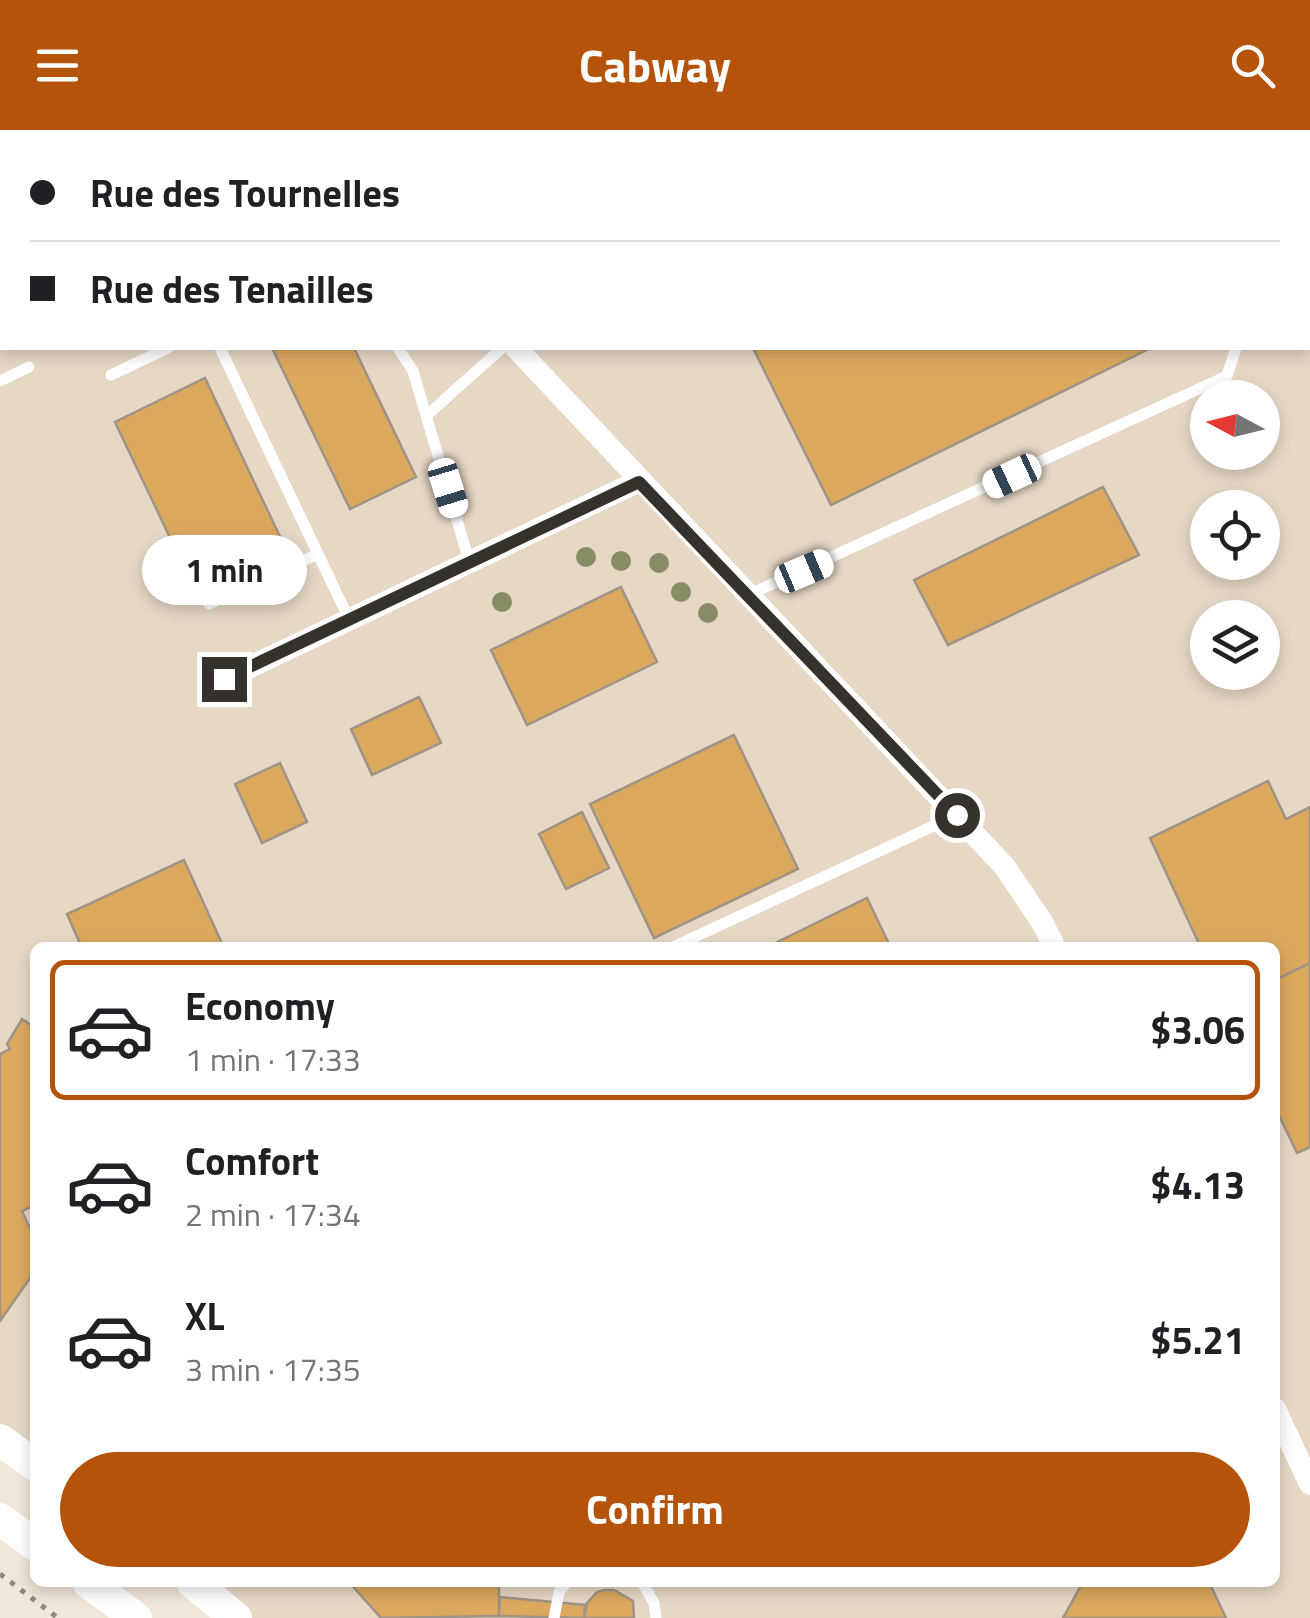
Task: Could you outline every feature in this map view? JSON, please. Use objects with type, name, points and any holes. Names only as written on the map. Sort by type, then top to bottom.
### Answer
[{"type":"main road","points":[[0,1440],[30,1461]]},
{"type":"main road","points":[[0,1519],[30,1541]]},
{"type":"main road","points":[[95,1587],[136,1618]]},
{"type":"main road","points":[[198,1587],[236,1618]]},
{"type":"street","points":[[518,350],[1005,867],[1051,942]]},
{"type":"street","points":[[224,679],[639,482]]},
{"type":"street","points":[[1280,1419],[1310,1484]]},
{"type":"lane","points":[[111,375],[164,350]]},
{"type":"lane","points":[[221,350],[349,619]]},
{"type":"lane","points":[[399,350],[413,371],[469,561]]},
{"type":"lane","points":[[426,416],[500,350]]},
{"type":"lane","points":[[748,595],[1227,376],[1235,350]]},
{"type":"lane","points":[[0,381],[28,367]]},
{"type":"lane","points":[[209,604],[318,554]]},
{"type":"lane","points":[[684,942],[957,815]]},
{"type":"lane","points":[[554,1618],[564,1587]]},
{"type":"lane","points":[[645,1587],[654,1603],[656,1618]]},
{"type":"path","points":[[0,1574],[58,1618]]},
{"type":"shaded area","points":[[0,350],[1310,350],[1310,1618],[236,1618],[197,1587],[1280,1587],[1280,942],[30,942],[30,1461],[0,1440]]},
{"type":"building","points":[[273,350],[355,350],[416,477],[350,509]]},
{"type":"building","points":[[754,350],[1147,350],[831,505]]},
{"type":"building","points":[[205,378],[282,541],[192,584],[115,422]]},
{"type":"building","points":[[1103,487],[1139,555],[948,645],[914,580]]},
{"type":"building","points":[[621,587],[657,662],[527,725],[491,650]]},
{"type":"building","points":[[419,697],[441,743],[372,775],[351,729]]},
{"type":"building","points":[[734,735],[798,869],[654,938],[590,804]]},
{"type":"building","points":[[280,763],[307,822],[262,843],[235,784]]},
{"type":"building","points":[[1268,781],[1286,819],[1310,807],[1310,963],[1280,978],[1280,942],[1198,942],[1150,838]]},
{"type":"building","points":[[582,812],[609,868],[566,889],[539,834]]},
{"type":"building","points":[[184,860],[221,942],[79,942],[67,914]]},
{"type":"building","points":[[867,898],[888,942],[777,942]]},
{"type":"building","points":[[1310,963],[1310,1147],[1297,1153],[1280,1117],[1280,978]]},
{"type":"building","points":[[22,1019],[30,1024],[30,1207],[22,1211],[30,1228],[30,1278],[0,1321],[0,1054],[10,1049],[7,1044]]},
{"type":"building","points":[[353,1587],[499,1587],[499,1616],[381,1618]]},
{"type":"building","points":[[1080,1587],[1211,1587],[1226,1618],[1063,1618]]},
{"type":"building","points":[[604,1590],[614,1590],[633,1601],[634,1618],[584,1618],[587,1603]]},
{"type":"building","points":[[500,1597],[585,1605],[584,1618],[499,1616]]},
{"type":"route","points":[[224,679],[639,482],[957,815]]}]
